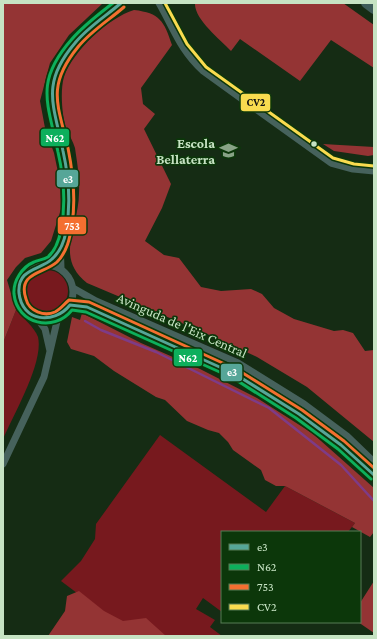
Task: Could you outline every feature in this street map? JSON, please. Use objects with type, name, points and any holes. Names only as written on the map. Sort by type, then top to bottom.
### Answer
[{"type":"street","points":[[61,269],[61,249],[69,213],[69,194],[65,158],[53,113],[52,97],[54,77],[72,46],[121,3]]},
{"type":"street","points":[[159,3],[177,39],[190,59],[203,71],[331,163],[353,169],[374,171]]},
{"type":"street","points":[[366,3],[374,8]]},
{"type":"street","points":[[51,353],[45,329],[36,317],[27,311],[22,304],[19,289],[26,274],[35,267],[49,262],[61,249]]},
{"type":"street","points":[[36,317],[47,319],[58,316],[70,305],[73,297],[74,288],[70,278],[61,269],[53,265],[43,265]]},
{"type":"street","name":"Avinguda de l'Eix Central","points":[[74,288],[96,301],[238,363],[304,404],[347,436],[374,462]]},
{"type":"street","name":"Avinguda de l'Eix Central","points":[[70,305],[87,307],[236,374],[305,418],[341,445],[374,475]]},
{"type":"street","points":[[3,464],[44,377],[51,353],[58,316]]},
{"type":"shaded area","points":[[3,3],[103,3],[69,35],[50,63],[40,101],[45,128],[54,153],[60,182],[61,209],[51,241],[41,253],[25,258],[16,267],[7,280],[16,310],[3,343]]},
{"type":"shaded area","points":[[195,3],[343,3],[374,25],[374,68],[331,40],[300,81],[240,39],[231,51],[203,22],[196,9]]},
{"type":"shaded area","points":[[134,10],[150,13],[160,20],[172,45],[141,88],[143,104],[155,114],[144,129],[171,184],[162,208],[145,241],[164,255],[179,258],[201,287],[221,291],[251,289],[262,294],[274,308],[294,319],[334,331],[343,330],[353,333],[365,351],[374,350],[374,442],[307,387],[257,357],[203,332],[87,283],[77,273],[72,263],[70,252],[78,206],[79,176],[75,148],[63,117],[62,96],[64,77],[83,46],[113,20]]},
{"type":"shaded area","points":[[323,144],[374,147],[374,155],[368,156],[334,151]]},
{"type":"shaded area","points":[[43,270],[51,270],[62,276],[68,287],[68,295],[62,306],[51,312],[43,312],[32,306],[26,295],[26,287],[32,276]]},
{"type":"shaded area","points":[[16,310],[31,326],[38,337],[39,348],[37,360],[27,388],[3,439],[3,343]]},
{"type":"shaded area","points":[[82,313],[141,343],[200,369],[257,398],[312,433],[374,488],[374,532],[370,537],[352,527],[355,523],[285,486],[276,486],[265,480],[261,470],[233,450],[228,442],[219,433],[187,421],[165,400],[156,397],[114,371],[94,356],[71,349],[67,342],[72,317],[80,320]]},
{"type":"shaded area","points":[[160,435],[266,512],[285,486],[355,523],[349,531],[221,531],[221,611],[203,598],[196,609],[215,620],[210,627],[222,636],[134,636],[61,581],[81,561],[95,539],[96,524]]},
{"type":"shaded area","points":[[374,581],[374,633],[359,623],[361,623],[361,601]]},
{"type":"shaded area","points":[[79,591],[104,611],[123,621],[146,618],[166,636],[48,636],[65,611],[67,596]]},
{"type":"waterway","points":[[85,321],[101,330],[156,352],[269,408],[341,465],[374,501]]},
{"type":"transit line","name":"N62","points":[[113,3],[87,24],[72,39],[60,54],[52,68],[48,81],[47,93],[48,106],[63,181],[63,220],[58,241],[51,254],[46,258],[30,264],[19,275],[14,289],[17,304],[22,312],[37,322],[47,323],[56,321],[64,317],[72,310],[86,312],[233,378],[296,418],[338,449],[371,479]]},
{"type":"transit line","name":"e3","points":[[70,305],[56,316],[48,318],[40,317],[32,315],[26,310],[21,303],[19,293],[19,285],[26,274],[47,263],[55,256],[61,247],[68,222],[68,181],[52,95],[53,83],[64,58],[80,37],[121,3]]},
{"type":"transit line","name":"CV2","points":[[165,3],[187,44],[206,67],[333,158],[354,164],[374,166]]},
{"type":"transit line","name":"753","points":[[124,7],[83,41],[68,61],[58,85],[58,107],[73,176],[74,205],[72,224],[68,244],[57,262],[33,275],[25,284],[24,290],[30,307],[38,312],[46,314],[57,311],[69,300],[89,302],[238,370],[302,410],[344,441],[374,468]]},
{"type":"transit line","name":"e3","points":[[70,305],[87,307],[235,374],[299,414],[341,445],[374,475]]},
{"type":"place","name":"Escola Bellaterra","points":[[228,151]]}]
